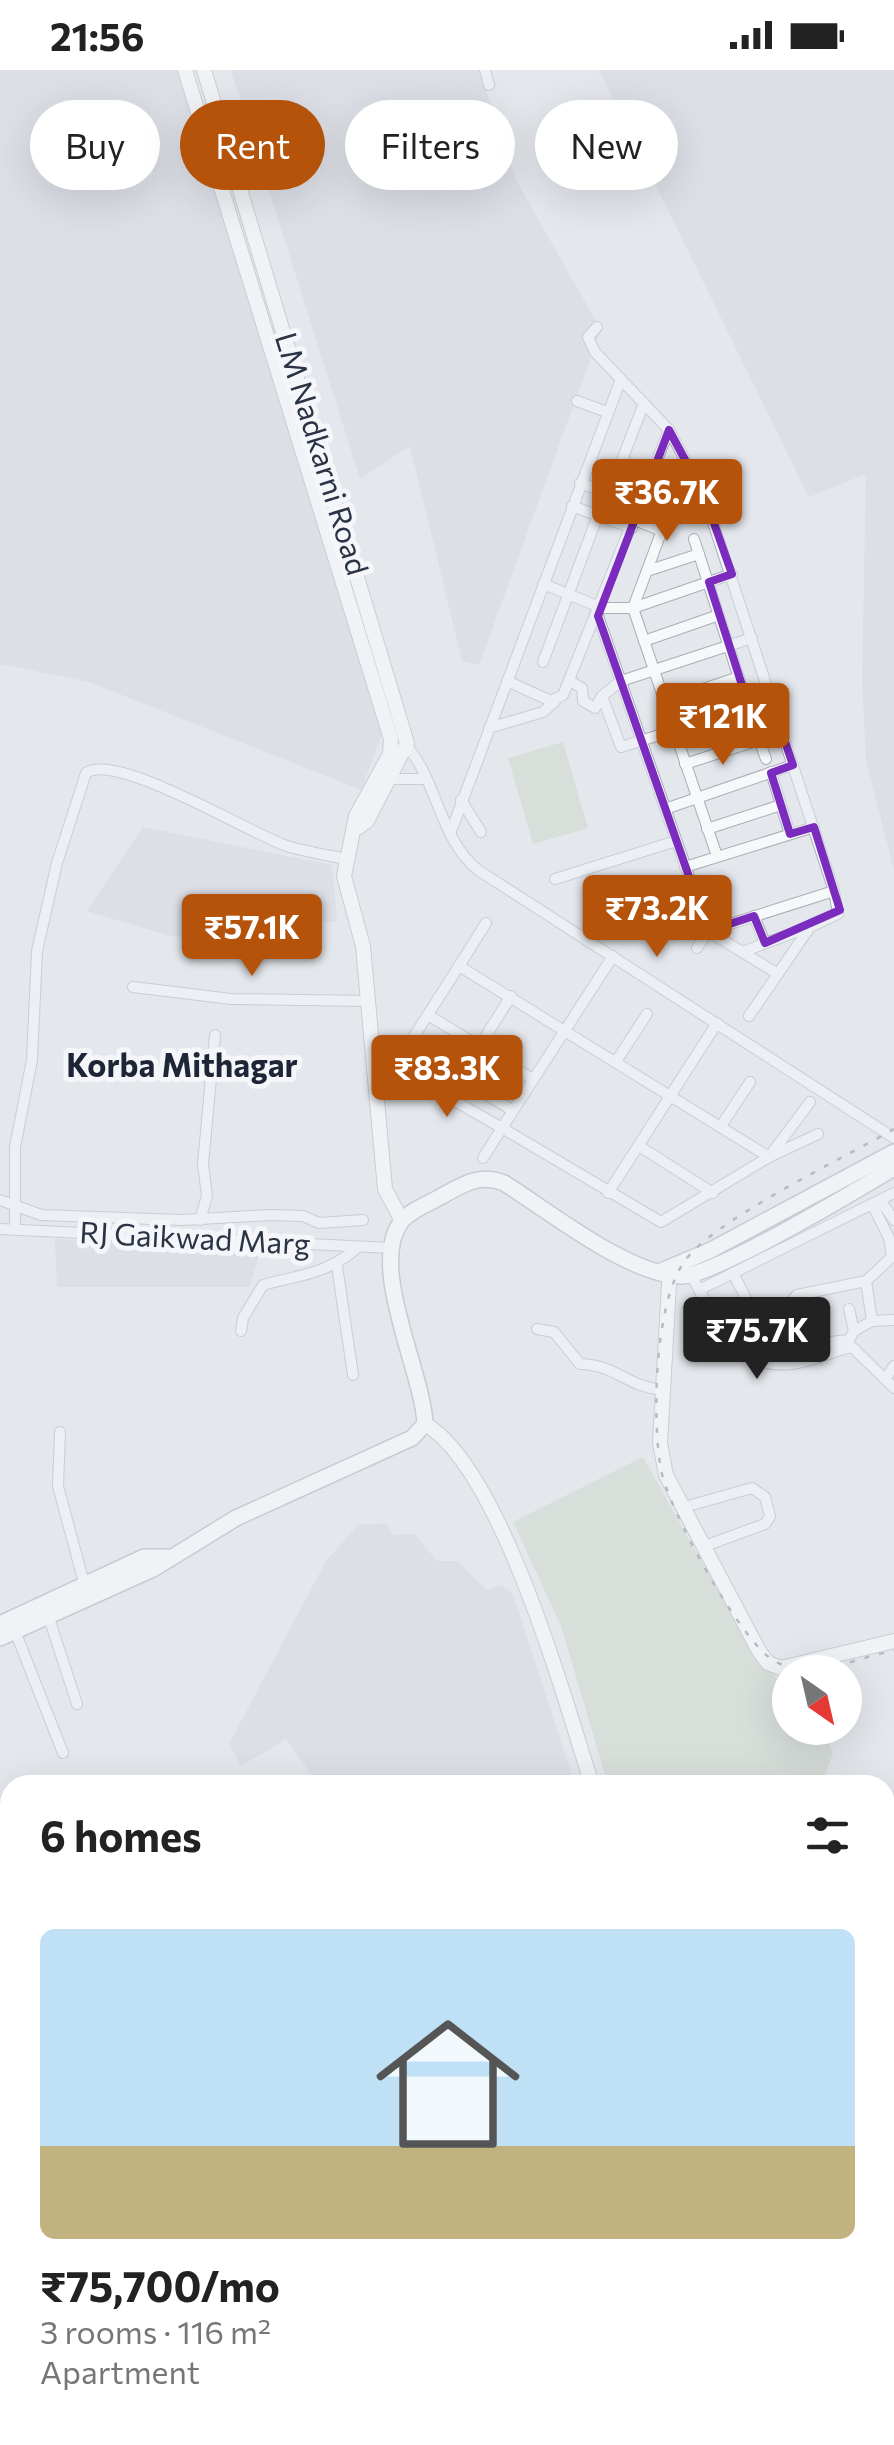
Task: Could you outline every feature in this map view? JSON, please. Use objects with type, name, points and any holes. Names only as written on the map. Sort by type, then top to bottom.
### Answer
[{"type":"main road","points":[[714,1257],[894,1152]]},
{"type":"main road","points":[[5,1631],[153,1568],[236,1518],[412,1438],[424,1424],[424,1402],[400,1320],[390,1248],[402,1221],[474,1179],[491,1178],[636,1264],[666,1271],[689,1268],[714,1257],[894,1168]]},
{"type":"main road","points":[[5,1631],[144,1557],[166,1558]]},
{"type":"street","name":"LM Nadkarni Road","points":[[185,70],[380,681]]},
{"type":"street","name":"LM Nadkarni Road","points":[[204,70],[399,745]]},
{"type":"street","points":[[484,70],[489,85]]},
{"type":"street","points":[[597,327],[589,340],[669,430],[704,495],[834,891],[838,914],[742,952]]},
{"type":"street","points":[[450,834],[621,378]]},
{"type":"street","points":[[577,401],[606,412]]},
{"type":"street","points":[[644,404],[622,460],[652,475]]},
{"type":"street","points":[[489,728],[543,712],[570,681],[669,430]]},
{"type":"street","points":[[687,464],[633,608],[716,856]]},
{"type":"street","points":[[580,483],[640,505]]},
{"type":"street","points":[[572,506],[662,531]]},
{"type":"street","points":[[543,662],[598,515]]},
{"type":"street","points":[[694,539],[766,759]]},
{"type":"street","points":[[647,572],[700,554]]},
{"type":"street","points":[[543,584],[600,612],[633,608],[732,574]]},
{"type":"street","points":[[600,612],[708,930],[778,974]]},
{"type":"street","points":[[644,640],[719,616]]},
{"type":"street","points":[[570,681],[582,688],[582,701],[595,708],[620,680],[752,638]]},
{"type":"street","points":[[664,702],[739,677]]},
{"type":"street","points":[[507,681],[555,701]]},
{"type":"street","points":[[602,696],[619,745],[771,700]]},
{"type":"street","points":[[685,764],[759,740]]},
{"type":"street","points":[[399,745],[425,779],[465,860],[894,1138]]},
{"type":"street","points":[[356,828],[367,821],[391,779],[399,745]]},
{"type":"street","points":[[399,745],[356,816],[344,876],[364,946],[384,1189],[402,1221]]},
{"type":"street","points":[[665,808],[793,765]]},
{"type":"street","points":[[15,1229],[15,1148],[32,1060],[38,951],[57,863],[82,779],[90,770],[160,785],[285,845],[348,859]]},
{"type":"street","points":[[771,772],[790,834]]},
{"type":"street","points":[[391,779],[425,779]]},
{"type":"street","points":[[461,800],[481,832]]},
{"type":"street","points":[[707,829],[781,806]]},
{"type":"street","points":[[686,867],[814,826]]},
{"type":"street","points":[[555,879],[676,841]]},
{"type":"street","points":[[697,948],[708,930],[834,891]]},
{"type":"street","points":[[754,916],[765,943]]},
{"type":"street","points":[[411,1041],[486,923]]},
{"type":"street","points":[[749,1016],[810,927]]},
{"type":"street","points":[[483,1158],[564,1026],[613,956]]},
{"type":"street","points":[[459,966],[564,1026],[769,1157]]},
{"type":"street","points":[[133,987],[231,999],[369,1001]]},
{"type":"street","points":[[479,1047],[511,996]]},
{"type":"street","points":[[617,1060],[647,1014]]},
{"type":"street","points":[[428,1015],[531,1078]]},
{"type":"street","points":[[608,1193],[717,1023]]},
{"type":"street","points":[[200,1220],[207,1196],[203,1164],[216,1035]]},
{"type":"street","points":[[459,1078],[512,1110]]},
{"type":"street","points":[[418,1080],[662,1222],[769,1157],[818,1134]]},
{"type":"street","points":[[721,1126],[750,1082]]},
{"type":"street","points":[[769,1157],[810,1102]]},
{"type":"street","points":[[638,1146],[713,1194]]},
{"type":"street","points":[[705,1287],[894,1192]]},
{"type":"street","points":[[0,1200],[41,1215],[200,1220],[303,1216],[319,1223],[362,1220]]},
{"type":"street","points":[[876,1202],[894,1220]]},
{"type":"street","points":[[876,1202],[893,1263],[866,1281],[792,1298],[796,1321],[821,1338],[849,1340],[854,1331],[872,1321],[893,1320]]},
{"type":"street","name":"RJ Gaikwad Marg","points":[[0,1229],[390,1248]]},
{"type":"street","points":[[241,1331],[243,1318],[263,1285],[288,1282],[337,1266],[358,1247]]},
{"type":"street","points":[[337,1266],[353,1375]]},
{"type":"street","points":[[689,1268],[705,1287],[720,1319],[736,1336],[758,1318],[733,1273]]},
{"type":"street","points":[[666,1271],[661,1452],[681,1508],[768,1663],[781,1668],[894,1642]]},
{"type":"street","points":[[866,1281],[872,1321]]},
{"type":"street","points":[[705,1287],[722,1332],[739,1353],[756,1361],[787,1365],[852,1347],[890,1384]]},
{"type":"street","points":[[849,1309],[854,1331]]},
{"type":"street","points":[[817,1312],[821,1338]]},
{"type":"street","points":[[537,1329],[554,1332],[580,1364],[606,1365],[634,1386],[662,1390]]},
{"type":"street","points":[[759,1344],[771,1356],[787,1357],[821,1338]]},
{"type":"street","points":[[890,1384],[894,1366]]},
{"type":"street","points":[[424,1424],[442,1438],[494,1512],[554,1668],[589,1775]]},
{"type":"street","points":[[60,1432],[58,1486],[85,1587]]},
{"type":"street","points":[[681,1508],[752,1488],[766,1498],[770,1516],[765,1524],[702,1547]]},
{"type":"street","points":[[48,1615],[77,1704]]},
{"type":"street","points":[[5,1631],[63,1753]]},
{"type":"highlighted area","points":[[669,430],[704,495],[732,574],[709,582],[749,707],[771,700],[793,765],[771,773],[790,834],[814,827],[840,910],[765,943],[754,916],[708,931],[598,616]]},
{"type":"shaded area","points":[[0,70],[183,70],[192,100],[180,100],[180,190],[220,190],[384,729],[361,790],[89,682],[0,664]]},
{"type":"shaded area","points":[[231,70],[479,70],[489,100],[345,100],[345,190],[515,190],[515,177],[601,330],[479,665],[462,661],[410,446],[360,479],[269,190],[325,190],[325,100],[240,100]]},
{"type":"shaded area","points":[[599,70],[894,70],[894,870],[866,760],[862,681],[866,474],[809,497],[658,190],[678,190],[678,100],[614,100]]},
{"type":"shaded area","points":[[143,827],[332,865],[337,922],[298,921],[296,948],[170,936],[87,911]]},
{"type":"shaded area","points":[[55,1239],[261,1249],[249,1287],[57,1287]]},
{"type":"shaded area","points":[[387,1523],[392,1535],[415,1534],[437,1561],[458,1561],[486,1590],[501,1585],[513,1594],[572,1775],[312,1775],[286,1739],[241,1766],[229,1744],[326,1561],[358,1525]]},
{"type":"green space","points":[[563,742],[588,828],[533,844],[508,758]]},
{"type":"green space","points":[[643,1457],[755,1657],[772,1674],[772,1745],[829,1745],[833,1754],[825,1775],[605,1775],[561,1626],[513,1522]]},
{"type":"railway","points":[[894,1129],[750,1209],[699,1245],[684,1262],[666,1306],[656,1394],[661,1470],[677,1514],[708,1574],[762,1650],[776,1662],[806,1670],[894,1651]]},
{"type":"district","name":"Korba Mithagar","points":[[182,1066]]}]
